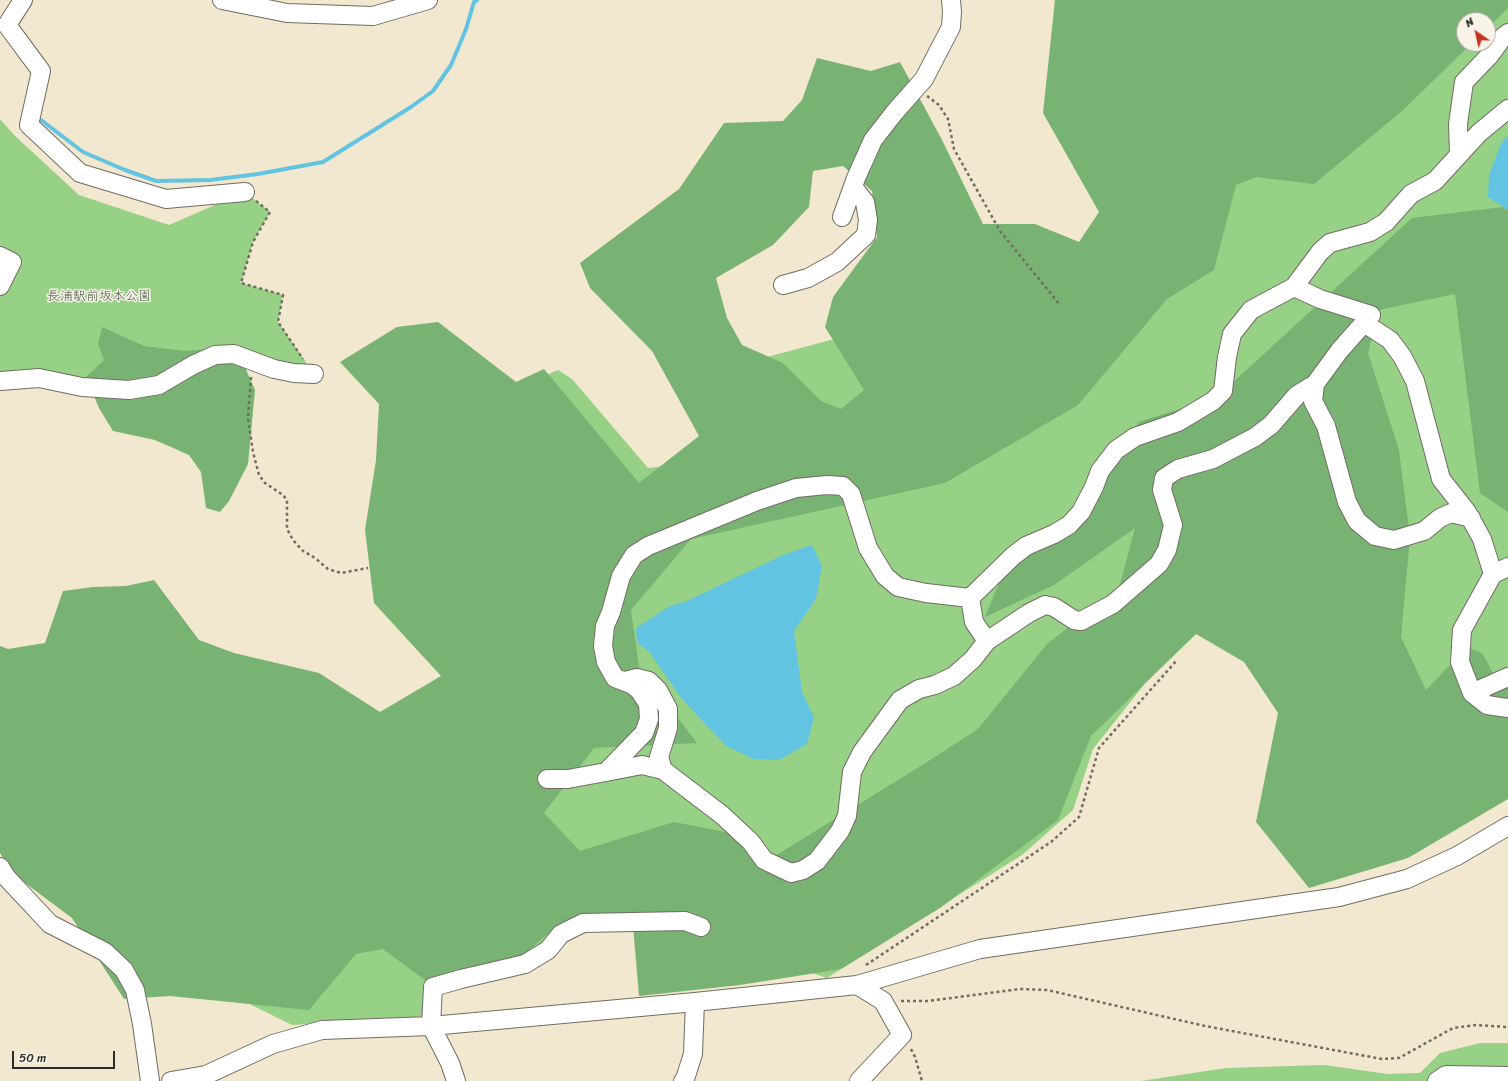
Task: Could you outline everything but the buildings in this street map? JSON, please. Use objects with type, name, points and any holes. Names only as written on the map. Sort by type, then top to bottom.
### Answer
[{"type":"street","points":[[23,0],[7,25],[41,71],[29,125],[80,173],[166,199],[245,192]]},
{"type":"street","points":[[222,0],[287,13],[373,16],[428,0]]},
{"type":"street","points":[[842,217],[873,140],[920,83],[950,27],[952,12],[951,0]]},
{"type":"street","points":[[1459,155],[1458,124],[1464,82],[1490,55],[1503,37],[1508,33]]},
{"type":"street","points":[[970,598],[1013,556],[1026,546],[1054,534],[1069,525],[1081,512],[1094,487],[1100,471],[1116,450],[1135,437],[1178,422],[1213,401],[1223,391],[1227,356],[1232,334],[1251,310],[1294,287],[1320,252],[1330,243],[1370,232],[1386,222],[1411,194],[1435,181],[1478,133],[1508,108]]},
{"type":"street","points":[[783,285],[808,278],[837,262],[866,235],[868,220],[865,202],[853,187]]},
{"type":"street","points":[[0,256],[12,262],[0,286]]},
{"type":"street","points":[[547,779],[568,779],[642,765],[663,770],[722,814],[751,842],[764,860],[791,872],[803,870],[817,861],[828,844],[840,831],[847,816],[852,772],[862,752],[900,700],[919,689],[935,685],[954,676],[973,659],[987,641],[1029,613],[1045,605],[1054,607],[1074,620],[1081,621],[1113,604],[1159,564],[1167,550],[1173,524],[1162,490],[1164,478],[1178,469],[1213,458],[1255,437],[1271,425],[1297,395],[1315,384],[1340,350],[1371,315],[1320,299],[1294,287]]},
{"type":"street","points":[[1364,323],[1390,340],[1402,356],[1415,381],[1441,479],[1470,518],[1501,571],[1462,630],[1460,662],[1472,693],[1487,705],[1508,708]]},
{"type":"street","points":[[0,381],[39,378],[82,386],[129,390],[158,385],[193,364],[215,355],[234,354],[274,369],[294,373],[314,374]]},
{"type":"street","points":[[1315,384],[1313,401],[1326,426],[1347,502],[1357,521],[1375,536],[1394,540],[1424,531],[1440,518],[1451,513],[1470,518]]},
{"type":"street","points":[[606,772],[644,733],[649,719],[648,704],[639,690],[624,681],[615,678],[606,662],[603,646],[605,626],[611,612],[621,576],[634,555],[648,546],[796,488],[828,485],[843,486],[851,494],[868,548],[885,576],[898,587],[926,593],[970,598]]},
{"type":"street","points":[[970,598],[974,622],[987,641]]},
{"type":"street","points":[[1472,693],[1508,677]]},
{"type":"street","points":[[624,681],[637,678],[649,681],[658,690],[668,709],[668,728],[659,757],[663,770]]},
{"type":"street","points":[[171,1081],[207,1078],[274,1044],[322,1030],[431,1026],[695,1002],[857,985],[980,950],[1339,897],[1407,879],[1457,856],[1508,826]]},
{"type":"street","points":[[0,867],[6,876],[50,924],[105,952],[124,970],[135,990],[142,1024],[150,1081]]},
{"type":"street","points":[[456,1081],[450,1064],[431,1026],[433,987],[525,964],[548,950],[561,934],[583,923],[685,921],[701,927]]},
{"type":"street","points":[[857,985],[883,1001],[902,1035],[859,1081]]},
{"type":"street","points":[[683,1081],[693,1054],[695,1002]]},
{"type":"street","points":[[1437,1081],[1446,1075],[1508,1076]]},
{"type":"path","points":[[920,83],[939,105],[948,119],[954,149],[1000,231],[1060,305]]},
{"type":"path","points":[[245,192],[270,212],[253,242],[241,283],[283,295],[278,322],[314,374]]},
{"type":"path","points":[[253,362],[248,418],[253,452],[259,475],[265,483],[283,495],[287,500],[287,529],[293,540],[303,551],[315,558],[328,569],[341,572],[368,568]]},
{"type":"path","points":[[864,966],[1051,842],[1079,816],[1099,748],[1177,660]]},
{"type":"path","points":[[883,1001],[928,1001],[1020,990],[1047,990],[1205,1026],[1382,1059],[1399,1058],[1453,1028],[1476,1025],[1508,1027]]},
{"type":"path","points":[[902,1035],[915,1057],[922,1081]]},
{"type":"green space","points":[[1055,0],[1508,0],[1508,8],[1496,20],[1496,12],[1456,12],[1456,52],[1463,52],[1402,111],[1314,184],[1256,177],[1236,185],[1214,270],[1167,299],[1078,405],[945,483],[691,539],[631,610],[639,667],[697,743],[594,748],[544,813],[580,851],[674,822],[725,832],[775,856],[924,764],[978,729],[1047,644],[1119,588],[1135,528],[1054,585],[985,617],[1011,554],[1088,499],[1139,422],[1217,397],[1412,218],[1503,207],[1508,210],[1508,512],[1480,493],[1455,294],[1379,310],[1368,353],[1399,450],[1410,537],[1401,637],[1426,690],[1467,647],[1483,654],[1501,689],[1508,685],[1508,799],[1408,858],[1309,888],[1256,822],[1278,713],[1244,662],[1196,634],[1091,736],[1058,820],[940,908],[841,969],[740,985],[639,996],[632,914],[556,927],[521,957],[429,983],[383,949],[356,954],[309,1010],[170,996],[124,999],[72,918],[13,874],[0,853],[0,646],[8,649],[45,643],[63,591],[93,587],[126,586],[154,580],[199,640],[234,653],[319,673],[380,712],[441,676],[374,603],[365,530],[376,460],[379,404],[340,362],[397,327],[438,322],[516,382],[544,369],[639,483],[699,436],[652,351],[590,288],[580,263],[679,189],[724,123],[783,121],[802,100],[817,58],[871,71],[900,62],[941,138],[983,224],[1035,224],[1079,242],[1099,212],[1043,113]],"holes":[[[843,166],[872,191],[877,237],[833,297],[825,327],[864,390],[841,409],[821,401],[783,363],[742,345],[727,318],[716,278],[773,245],[809,207],[813,171]]]},
{"type":"green space","points":[[1508,0],[1508,736],[1443,766],[1379,581],[1182,637],[1093,749],[1073,810],[1022,855],[827,978],[776,961],[581,912],[542,947],[431,973],[428,1016],[292,1025],[203,981],[421,822],[510,414],[534,380],[558,370],[572,379],[648,468],[708,461],[752,361],[883,326],[1069,315],[1183,176],[1456,48],[1456,52],[1496,52],[1496,12]]},
{"type":"green space","name":"長浦駅前坂本公園","points":[[0,119],[14,135],[79,195],[169,225],[245,192],[270,212],[253,242],[241,283],[283,295],[278,322],[314,374],[233,354],[159,385],[0,381]]},
{"type":"green space","points":[[102,327],[144,346],[185,351],[236,347],[255,390],[248,464],[229,501],[220,512],[206,508],[201,472],[189,455],[155,440],[113,431],[99,408],[86,377],[104,360],[98,344]]},
{"type":"green space","points":[[1480,1043],[1508,1043],[1508,1081],[1141,1081],[1226,1068],[1324,1065],[1388,1074],[1420,1073],[1440,1053]]},
{"type":"water","points":[[1508,136],[1508,210],[1488,197],[1489,175],[1501,143]]},
{"type":"water","points":[[812,545],[822,566],[816,599],[794,631],[802,692],[814,717],[807,744],[779,760],[754,759],[726,746],[682,699],[650,653],[637,642],[636,628],[670,606],[687,601],[783,555]]},
{"type":"waterway","points":[[41,120],[83,152],[125,170],[156,181],[210,180],[258,174],[323,162],[411,107],[433,91],[451,65],[466,29],[474,2],[477,0]]}]
